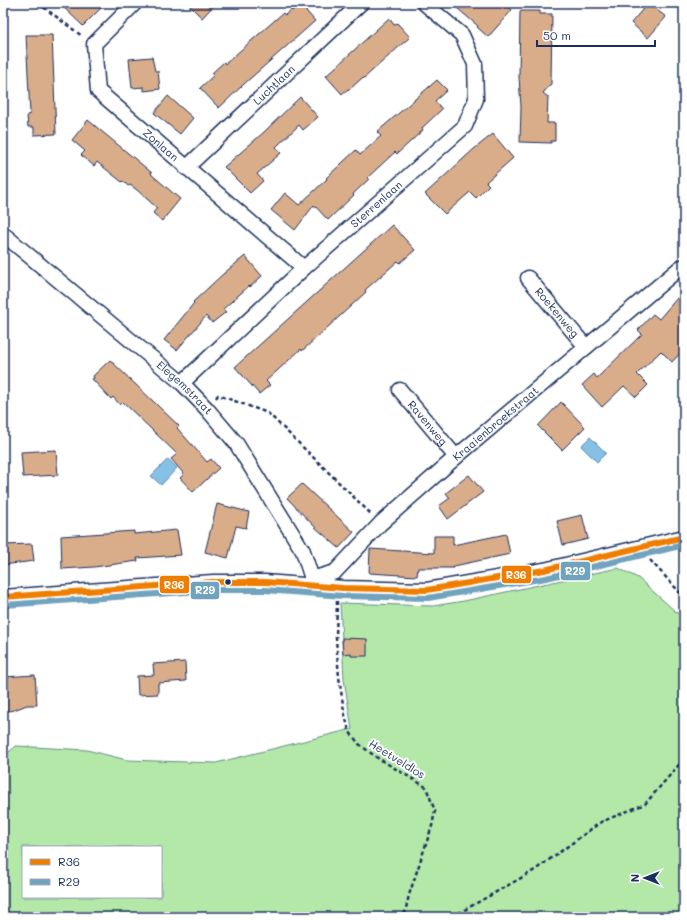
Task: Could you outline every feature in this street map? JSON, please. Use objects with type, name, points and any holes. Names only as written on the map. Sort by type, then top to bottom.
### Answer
[{"type":"street","points":[[94,44],[135,3]]},
{"type":"street","name":"Luchtlaan","points":[[186,168],[361,3]]},
{"type":"street","name":"Sterrenlaan","points":[[182,383],[304,268],[465,126],[476,99],[475,64],[462,35],[424,3]]},
{"type":"street","name":"Zonlaan","points":[[94,44],[98,91],[304,268]]},
{"type":"street","name":"Elegemstraat","points":[[3,234],[182,383],[207,409],[236,443],[303,551],[311,582]]},
{"type":"street","name":"Kraaienbroekstraat","points":[[311,582],[335,572],[381,523],[456,457],[681,267]]},
{"type":"street","name":"Roekenweg","points":[[528,278],[586,347]]},
{"type":"street","name":"Ravenweg","points":[[400,390],[456,457]]},
{"type":"street","points":[[3,597],[214,582],[311,582],[338,588],[427,590],[544,570],[684,537]]},
{"type":"path","points":[[38,3],[94,44]]},
{"type":"path","points":[[207,409],[218,395],[268,413],[381,523]]},
{"type":"path","points":[[638,548],[684,597]]},
{"type":"path","name":"Heetveldlos","points":[[338,588],[336,639],[344,711],[349,731],[359,744],[376,757],[426,787],[435,811],[432,826],[409,895],[404,917]]},
{"type":"path","points":[[452,917],[534,870],[601,822],[644,804],[684,759]]},
{"type":"green space","points":[[618,568],[638,578],[684,619],[684,917],[3,917],[3,757],[16,746],[87,750],[127,760],[216,763],[352,729],[344,679],[340,603],[433,606],[464,601]]},
{"type":"water","points":[[590,437],[606,453],[597,462],[581,446]]},
{"type":"water","points":[[168,459],[177,468],[161,485],[151,476]]},
{"type":"building","points":[[59,3],[106,3],[83,26]]},
{"type":"building","points":[[187,3],[216,3],[202,18]]},
{"type":"building","points":[[451,3],[504,3],[512,10],[488,37],[477,27],[478,26]]},
{"type":"building","points":[[648,3],[666,17],[648,38],[631,23]]},
{"type":"building","points":[[300,4],[315,21],[219,108],[200,88],[214,75],[212,73],[224,62],[225,64],[283,13],[285,15]]},
{"type":"building","points":[[520,11],[540,11],[540,14],[552,14],[551,84],[543,93],[548,97],[547,123],[555,123],[555,141],[551,141],[551,143],[520,142]]},
{"type":"building","points":[[389,18],[394,25],[397,23],[410,37],[363,79],[362,78],[349,90],[348,89],[342,94],[326,76]]},
{"type":"building","points":[[26,35],[52,35],[56,134],[34,135],[34,127],[28,127],[27,115],[30,114]]},
{"type":"building","points":[[152,57],[155,71],[158,71],[160,89],[144,91],[144,87],[132,88],[129,59]]},
{"type":"building","points":[[437,80],[447,90],[435,101],[442,109],[422,128],[423,130],[397,154],[395,152],[367,178],[369,179],[328,220],[314,205],[295,230],[271,210],[285,193],[299,205],[356,150],[360,155],[381,136],[377,132]]},
{"type":"building","points":[[168,96],[193,118],[180,134],[154,113]]},
{"type":"building","points":[[300,97],[318,117],[303,130],[299,125],[276,147],[281,153],[257,174],[263,181],[250,193],[224,167],[263,133]]},
{"type":"building","points":[[88,120],[152,173],[151,174],[180,199],[162,221],[153,213],[157,208],[137,190],[130,185],[128,186],[123,181],[122,182],[97,162],[94,166],[81,155],[85,151],[72,140]]},
{"type":"building","points":[[493,134],[513,158],[486,182],[489,185],[476,198],[470,192],[445,214],[425,194],[474,149]]},
{"type":"building","points":[[392,225],[415,250],[400,263],[398,261],[365,290],[366,292],[302,351],[301,349],[266,381],[270,385],[259,394],[235,367]]},
{"type":"building","points":[[245,256],[262,276],[223,309],[226,312],[212,323],[206,316],[177,350],[164,340],[194,303],[193,302]]},
{"type":"building","points":[[684,290],[684,349],[672,362],[661,351],[637,374],[648,385],[636,397],[624,386],[602,407],[582,385],[594,374],[597,378],[642,334],[638,330],[653,314],[659,319]]},
{"type":"building","points":[[110,360],[179,426],[177,428],[207,462],[211,459],[219,468],[193,492],[180,478],[184,474],[171,459],[177,454],[123,402],[120,405],[113,397],[111,399],[92,379],[94,378],[93,376]]},
{"type":"building","points":[[561,402],[585,427],[562,450],[538,426]]},
{"type":"building","points":[[56,450],[58,475],[23,477],[21,452]]},
{"type":"building","points":[[469,475],[483,492],[448,519],[439,506],[450,498],[446,493]]},
{"type":"building","points":[[302,484],[354,532],[339,548],[316,528],[287,498]]},
{"type":"building","points":[[217,504],[249,512],[246,528],[236,526],[228,558],[205,552]]},
{"type":"building","points":[[582,515],[588,539],[563,545],[557,521]]},
{"type":"building","points":[[177,530],[181,555],[137,558],[138,561],[94,567],[62,569],[61,536],[134,531],[134,534]]},
{"type":"building","points":[[506,534],[510,554],[454,566],[454,568],[418,568],[417,576],[369,573],[370,549],[434,553],[434,536],[453,536],[453,545]]},
{"type":"building","points":[[32,544],[34,561],[3,565],[3,545]]},
{"type":"building","points":[[342,638],[367,639],[367,656],[351,656],[351,653],[343,654]]},
{"type":"building","points":[[185,662],[186,681],[158,683],[158,694],[138,695],[137,676],[154,675],[153,664]]},
{"type":"building","points":[[35,675],[37,705],[27,705],[3,712],[3,677]]},
{"type":"transit line","name":"R36","points":[[3,597],[213,582],[265,582],[343,588],[427,590],[544,570],[684,537]]},
{"type":"transit line","name":"R29","points":[[4,605],[213,590],[265,590],[343,596],[428,598],[546,578],[684,545]]}]
